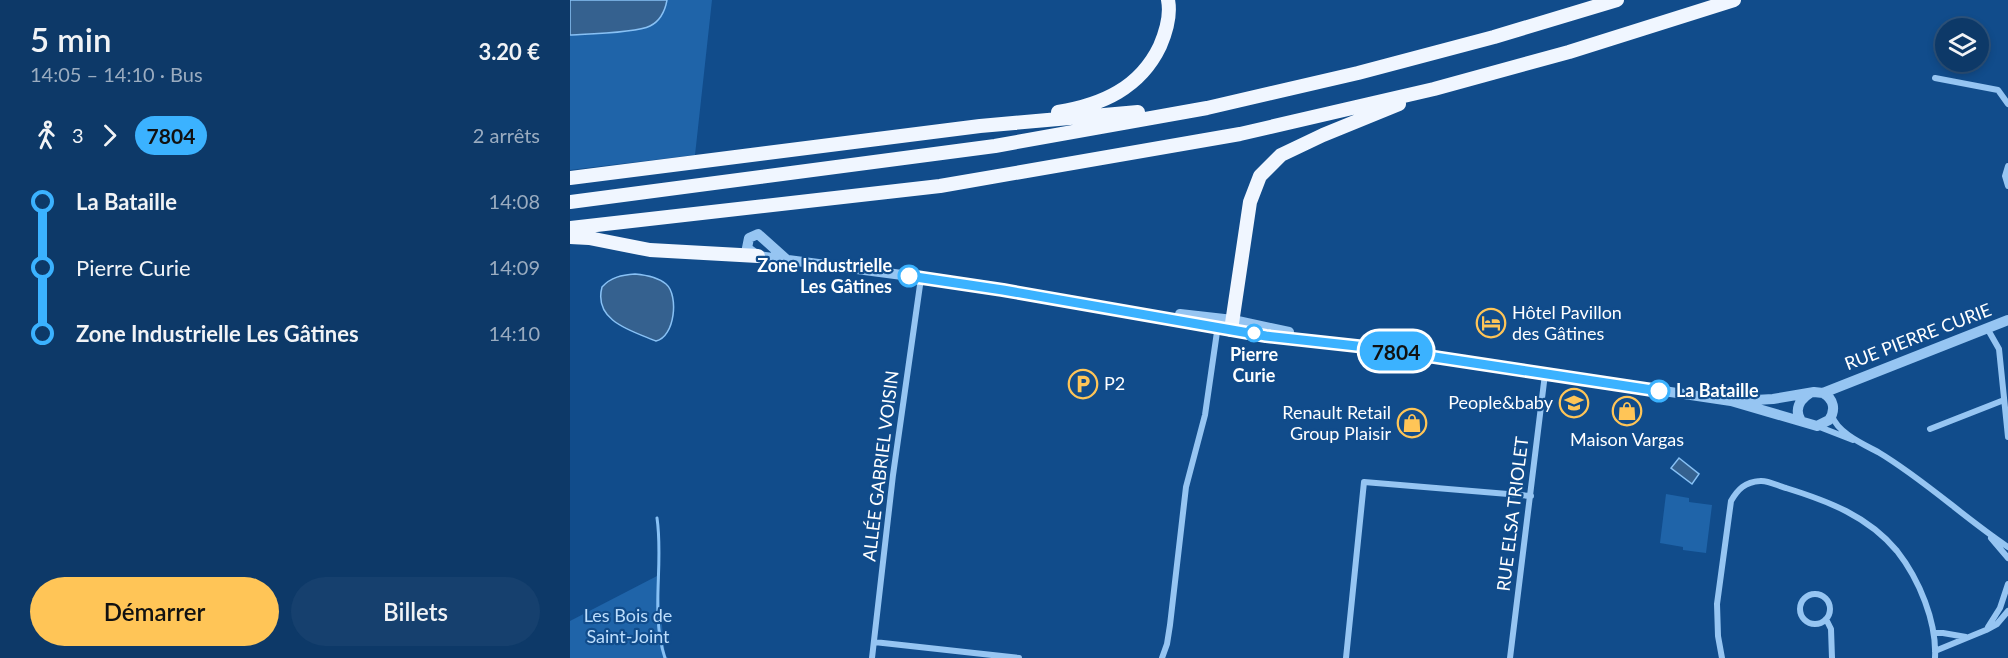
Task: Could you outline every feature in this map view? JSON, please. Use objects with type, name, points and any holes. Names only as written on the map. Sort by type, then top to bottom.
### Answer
[{"type":"highway","points":[[980,126],[1068,110],[1093,104],[1113,95],[1142,74],[1153,60],[1165,33],[1168,0]]},
{"type":"highway","points":[[570,202],[995,146],[1207,108],[1358,73],[1472,43],[1617,0]]},
{"type":"highway","points":[[570,228],[940,186],[1240,134],[1434,89],[1569,52],[1734,0]]},
{"type":"highway","points":[[1225,324],[1250,202],[1260,176],[1281,155],[1392,106],[1424,96],[1434,89]]},
{"type":"highway","points":[[570,178],[980,126],[1156,110],[1204,102],[1235,100]]},
{"type":"highway","points":[[570,237],[589,238],[650,250],[758,256]]},
{"type":"street","points":[[1935,78],[1998,90],[2008,105]]},
{"type":"street","points":[[2008,166],[2005,176],[2008,186]]},
{"type":"street","points":[[758,256],[747,248],[747,243],[748,238],[758,234],[786,259]]},
{"type":"street","name":"RUE PIERRE CURIE","points":[[758,256],[1225,324],[1266,336],[1324,341],[1731,401],[1817,426]]},
{"type":"street","name":"ALLÉE GABRIEL VOISIN","points":[[872,658],[893,475],[921,278]]},
{"type":"street","name":"RUE PIERRE CURIE","points":[[1731,401],[1822,393],[2008,320]]},
{"type":"street","points":[[1162,658],[1170,626],[1186,487],[1225,324]]},
{"type":"street","points":[[1987,328],[1999,350],[2008,436]]},
{"type":"street","name":"RUE ELSA TRIOLET","points":[[1510,658],[1545,374]]},
{"type":"street","name":"RUE PIERRE CURIE","points":[[1832,416],[1834,407],[1832,402],[1840,386]]},
{"type":"street","points":[[1801,421],[1797,415],[1797,409],[1810,393]]},
{"type":"street","points":[[1822,393],[1832,402]]},
{"type":"street","points":[[1930,429],[2004,400]]},
{"type":"street","points":[[1817,426],[1826,423],[1832,416],[1835,424],[1929,485],[1986,533],[2008,547]]},
{"type":"street","points":[[1817,426],[1862,443]]},
{"type":"street","points":[[1722,658],[1718,636],[1717,604],[1731,501],[1743,485],[1761,481],[1828,501],[1853,514],[1876,530],[1897,551],[1917,583],[1934,633],[1935,655],[1997,624],[2008,611]]},
{"type":"street","points":[[1346,658],[1364,482],[1531,496]]},
{"type":"street","points":[[1986,533],[2008,558]]},
{"type":"street","points":[[1986,630],[2000,608],[2008,584]]},
{"type":"street","points":[[1815,594],[1824,597],[1830,610],[1826,620],[1813,624],[1804,620],[1800,606],[1805,598],[1815,594]]},
{"type":"street","points":[[1826,620],[1831,629],[1832,658]]},
{"type":"street","points":[[1934,633],[1967,637]]},
{"type":"street","points":[[874,642],[1019,658]]},
{"type":"green space","points":[[667,0],[712,0],[695,155],[570,170],[570,35],[623,32],[650,26],[662,15]]},
{"type":"green space","points":[[1666,494],[1689,498],[1689,502],[1712,505],[1706,553],[1683,550],[1683,547],[1660,543]]},
{"type":"green space","name":"Les Bois de Saint-Joint","points":[[657,576],[665,655],[668,658],[570,658],[570,621]]},
{"type":"shaded area","points":[[570,0],[667,0],[662,15],[650,26],[623,32],[570,35]]},
{"type":"shaded area","points":[[635,274],[663,282],[670,289],[673,297],[671,324],[662,338],[656,341],[617,323],[603,308],[602,287],[617,277]]},
{"type":"shaded area","points":[[1679,458],[1699,474],[1692,484],[1671,468]]},
{"type":"waterway","points":[[657,518],[659,536],[658,624],[665,658]]},
{"type":"bus line","name":"7804","points":[[909,276],[1123,310],[1266,336],[1375,348],[1659,391]]},
{"type":"place","name":"Zone Industrielle Les Gâtines","points":[[909,276]]},
{"type":"place","name":"Hôtel Pavillon des Gâtines","points":[[1491,323]]},
{"type":"place","name":"Pierre Curie","points":[[1254,333]]},
{"type":"place","name":"P2","points":[[1083,384]]},
{"type":"place","name":"La Bataille","points":[[1659,391]]},
{"type":"place","name":"People&baby","points":[[1574,403]]},
{"type":"place","name":"Maison Vargas","points":[[1627,411]]},
{"type":"place","name":"Renault Retail Group Plaisir","points":[[1412,423]]}]
